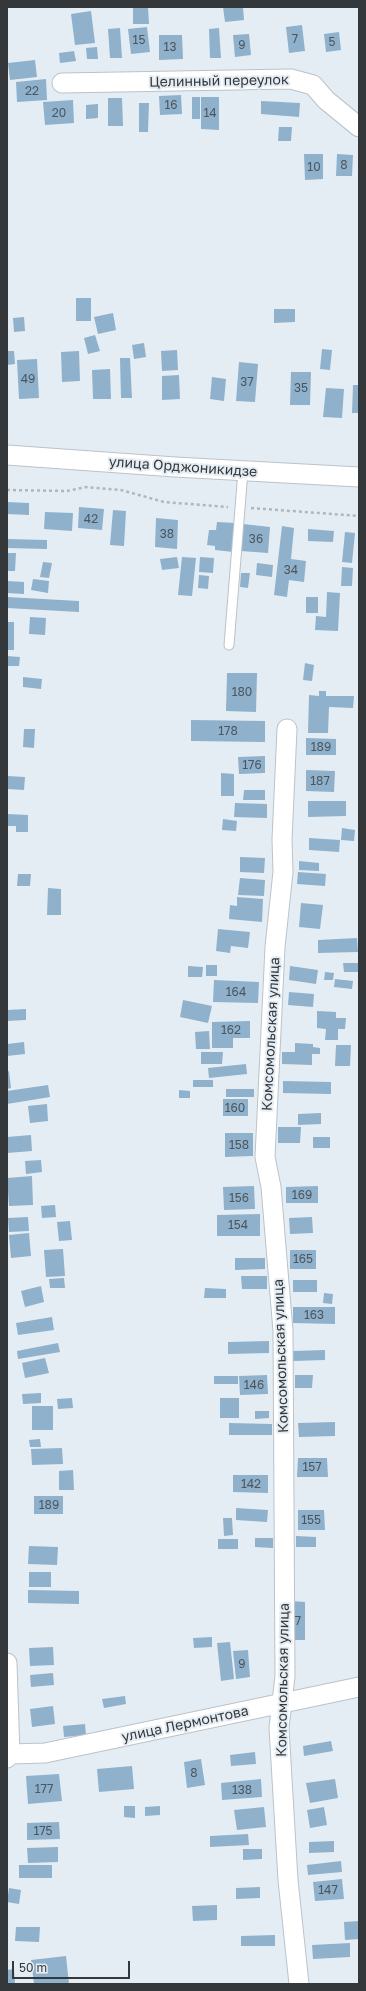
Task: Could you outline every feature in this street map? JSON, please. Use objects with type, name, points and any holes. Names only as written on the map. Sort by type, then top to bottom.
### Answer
[{"type":"street","name":"Целинный переулок","points":[[62,83],[291,79],[313,85],[326,100],[359,127]]},
{"type":"street","name":"улица Орджоникидзе","points":[[7,454],[243,471],[359,477]]},
{"type":"street","name":"Комсомольская улица","points":[[287,729],[282,840],[283,872],[275,947],[265,1156],[271,1187],[283,1331],[284,1676],[283,1703],[279,1728],[288,1880],[298,1984]]},
{"type":"street","points":[[7,1663],[9,1756]]},
{"type":"street","name":"улица Лермонтова","points":[[9,1756],[45,1753],[359,1687]]},
{"type":"lane","points":[[229,644],[243,471]]},
{"type":"path","points":[[7,490],[67,491],[86,487],[121,490],[164,502],[359,516]]},
{"type":"building","points":[[133,7],[148,7],[149,24],[133,24]]},
{"type":"building","points":[[223,7],[243,7],[244,20],[225,22]]},
{"type":"building","points":[[91,11],[95,43],[75,45],[71,14]]},
{"type":"building","points":[[302,25],[305,51],[289,53],[286,27]]},
{"type":"building","points":[[147,27],[150,52],[131,54],[128,29]]},
{"type":"building","points":[[120,28],[122,58],[110,58],[108,29]]},
{"type":"building","points":[[219,28],[221,58],[210,58],[209,29]]},
{"type":"building","points":[[339,32],[341,50],[326,52],[324,34]]},
{"type":"building","points":[[249,34],[251,55],[235,57],[233,35]]},
{"type":"building","points":[[159,35],[182,35],[183,59],[159,60]]},
{"type":"building","points":[[97,47],[98,59],[87,59],[86,48]]},
{"type":"building","points":[[74,51],[76,61],[60,63],[59,53]]},
{"type":"building","points":[[35,60],[37,77],[10,80],[8,63]]},
{"type":"building","points":[[46,79],[47,100],[17,102],[16,82]]},
{"type":"building","points":[[181,95],[182,114],[160,115],[159,96]]},
{"type":"building","points":[[192,97],[200,97],[200,119],[192,119]]},
{"type":"building","points":[[201,97],[219,97],[219,130],[201,129]]},
{"type":"building","points":[[108,98],[122,98],[123,126],[108,126]]},
{"type":"building","points":[[73,100],[74,123],[45,125],[43,102]]},
{"type":"building","points":[[261,101],[300,103],[299,117],[261,114]]},
{"type":"building","points":[[139,103],[149,103],[148,132],[139,132]]},
{"type":"building","points":[[98,104],[98,118],[86,119],[86,105]]},
{"type":"building","points":[[279,127],[292,127],[291,141],[278,141]]},
{"type":"building","points":[[304,154],[323,154],[323,179],[305,180]]},
{"type":"building","points":[[337,154],[353,155],[352,176],[336,176]]},
{"type":"building","points":[[76,298],[91,298],[91,321],[76,321]]},
{"type":"building","points":[[274,309],[295,309],[295,322],[274,323]]},
{"type":"building","points":[[113,313],[116,330],[98,334],[94,317]]},
{"type":"building","points":[[24,317],[25,331],[14,332],[13,318]]},
{"type":"building","points":[[95,335],[100,351],[88,354],[84,338]]},
{"type":"building","points":[[144,343],[146,357],[134,359],[132,345]]},
{"type":"building","points":[[322,349],[332,350],[330,370],[320,369]]},
{"type":"building","points":[[177,350],[178,370],[162,371],[161,351]]},
{"type":"building","points":[[7,351],[14,351],[15,364],[7,365]]},
{"type":"building","points":[[79,351],[80,381],[62,382],[61,352]]},
{"type":"building","points":[[120,358],[130,358],[132,398],[121,398]]},
{"type":"building","points":[[37,359],[39,398],[19,399],[17,360]]},
{"type":"building","points":[[239,362],[258,364],[255,402],[236,401]]},
{"type":"building","points":[[110,369],[111,399],[93,399],[92,370]]},
{"type":"building","points":[[291,372],[311,372],[310,405],[290,405]]},
{"type":"building","points":[[179,375],[180,399],[162,400],[162,376]]},
{"type":"building","points":[[212,377],[226,379],[224,401],[210,399]]},
{"type":"building","points":[[353,385],[359,385],[359,413],[352,413]]},
{"type":"building","points":[[326,388],[344,389],[342,418],[323,417]]},
{"type":"building","points":[[7,502],[29,503],[29,515],[7,514]]},
{"type":"building","points":[[79,507],[104,509],[102,530],[78,528]]},
{"type":"building","points":[[113,510],[126,511],[124,546],[110,545]]},
{"type":"building","points":[[45,512],[73,513],[72,531],[44,529]]},
{"type":"building","points":[[156,518],[178,520],[177,549],[155,547]]},
{"type":"building","points":[[217,522],[235,523],[233,552],[215,550],[215,546],[207,545],[209,530],[216,530]]},
{"type":"building","points":[[243,524],[270,527],[268,553],[241,551]]},
{"type":"building","points":[[282,526],[294,528],[291,559],[306,561],[304,582],[289,580],[287,597],[274,595]]},
{"type":"building","points":[[308,529],[334,531],[333,542],[308,541]]},
{"type":"building","points":[[345,532],[355,533],[352,563],[342,562]]},
{"type":"building","points":[[7,539],[47,540],[47,549],[7,548]]},
{"type":"building","points":[[7,553],[16,553],[15,571],[7,571]]},
{"type":"building","points":[[177,557],[179,568],[162,570],[160,559]]},
{"type":"building","points":[[182,557],[196,558],[192,596],[178,595]]},
{"type":"building","points":[[200,557],[214,558],[213,573],[199,572]]},
{"type":"building","points":[[43,562],[52,563],[49,578],[40,577]]},
{"type":"building","points":[[257,563],[273,565],[272,577],[256,575]]},
{"type":"building","points":[[342,567],[353,568],[352,586],[341,586]]},
{"type":"building","points":[[241,573],[250,573],[248,588],[240,587]]},
{"type":"building","points":[[199,575],[209,576],[208,589],[198,588]]},
{"type":"building","points":[[33,579],[49,581],[48,593],[31,590]]},
{"type":"building","points":[[7,581],[24,582],[24,594],[7,593]]},
{"type":"building","points":[[327,592],[340,593],[338,631],[315,630],[316,616],[326,617]]},
{"type":"building","points":[[7,597],[79,601],[79,612],[7,608]]},
{"type":"building","points":[[306,597],[318,597],[318,613],[306,613]]},
{"type":"building","points":[[30,617],[46,618],[45,635],[29,634]]},
{"type":"building","points":[[7,622],[14,622],[14,650],[7,650]]},
{"type":"building","points":[[7,656],[20,657],[19,666],[7,666]]},
{"type":"building","points":[[305,663],[314,665],[312,681],[303,680]]},
{"type":"building","points":[[227,673],[257,673],[256,712],[226,711]]},
{"type":"building","points":[[23,677],[42,679],[41,689],[23,687]]},
{"type":"building","points":[[319,691],[326,691],[326,696],[354,696],[353,708],[329,707],[328,733],[308,733],[309,695],[319,696]]},
{"type":"building","points":[[191,720],[265,721],[265,742],[191,741]]},
{"type":"building","points":[[24,729],[35,729],[34,748],[23,747]]},
{"type":"building","points":[[306,738],[336,739],[336,755],[306,755]]},
{"type":"building","points":[[265,756],[265,773],[239,774],[238,757]]},
{"type":"building","points":[[306,770],[335,771],[334,792],[306,791]]},
{"type":"building","points":[[221,773],[234,774],[234,796],[221,796]]},
{"type":"building","points":[[7,776],[25,777],[24,790],[7,789]]},
{"type":"building","points":[[244,790],[265,790],[265,800],[243,800]]},
{"type":"building","points":[[308,801],[346,801],[346,816],[308,817]]},
{"type":"building","points":[[235,803],[267,804],[267,818],[234,817]]},
{"type":"building","points":[[7,814],[28,815],[28,832],[16,832],[16,826],[7,826]]},
{"type":"building","points":[[223,819],[237,821],[236,831],[222,830]]},
{"type":"building","points":[[342,828],[355,830],[354,841],[341,840]]},
{"type":"building","points":[[309,838],[340,840],[339,852],[309,850]]},
{"type":"building","points":[[240,857],[265,858],[264,873],[240,872]]},
{"type":"building","points":[[299,861],[319,863],[319,871],[299,870]]},
{"type":"building","points":[[298,872],[326,874],[325,886],[297,884]]},
{"type":"building","points":[[18,874],[31,874],[30,886],[17,886]]},
{"type":"building","points":[[240,878],[265,880],[264,896],[238,895]]},
{"type":"building","points":[[48,888],[61,889],[61,915],[47,915]]},
{"type":"building","points":[[237,897],[263,899],[262,922],[229,919],[230,905],[237,906]]},
{"type":"building","points":[[301,903],[323,905],[320,929],[299,927]]},
{"type":"building","points":[[218,929],[250,932],[248,948],[231,946],[230,953],[216,951]]},
{"type":"building","points":[[357,938],[358,952],[318,953],[318,940]]},
{"type":"building","points":[[343,963],[359,963],[359,972],[344,972]]},
{"type":"building","points":[[206,965],[217,965],[217,976],[206,976]]},
{"type":"building","points":[[188,966],[203,967],[202,977],[188,977]]},
{"type":"building","points":[[290,966],[318,970],[316,984],[289,980]]},
{"type":"building","points":[[325,972],[334,973],[333,980],[324,980]]},
{"type":"building","points":[[335,979],[353,981],[352,989],[334,987]]},
{"type":"building","points":[[214,980],[259,982],[258,1003],[213,1002]]},
{"type":"building","points":[[289,992],[314,994],[313,1007],[288,1005]]},
{"type":"building","points":[[183,1000],[212,1006],[208,1023],[180,1017]]},
{"type":"building","points":[[26,1009],[26,1020],[7,1021],[7,1010]]},
{"type":"building","points":[[317,1011],[336,1012],[336,1018],[346,1018],[345,1029],[338,1029],[338,1040],[325,1040],[326,1029],[317,1028]]},
{"type":"building","points":[[250,1021],[250,1038],[233,1038],[233,1048],[212,1048],[212,1022]]},
{"type":"building","points":[[209,1031],[210,1049],[196,1049],[195,1032]]},
{"type":"building","points":[[24,1042],[25,1054],[7,1056],[7,1044]]},
{"type":"building","points":[[295,1043],[313,1044],[313,1047],[320,1048],[320,1054],[312,1054],[312,1065],[282,1064],[282,1052],[295,1052]]},
{"type":"building","points":[[336,1045],[351,1045],[350,1066],[335,1066]]},
{"type":"building","points":[[201,1052],[223,1052],[222,1064],[201,1064]]},
{"type":"building","points":[[246,1064],[247,1074],[209,1078],[208,1068]]},
{"type":"building","points":[[9,1071],[11,1088],[7,1089],[7,1072]]},
{"type":"building","points":[[193,1080],[213,1080],[213,1087],[193,1087]]},
{"type":"building","points":[[283,1081],[331,1082],[331,1094],[283,1093]]},
{"type":"building","points":[[48,1085],[50,1097],[7,1104],[7,1091]]},
{"type":"building","points":[[226,1089],[254,1089],[254,1097],[226,1097]]},
{"type":"building","points":[[179,1090],[190,1091],[190,1098],[179,1098]]},
{"type":"building","points":[[223,1099],[248,1099],[248,1116],[223,1116]]},
{"type":"building","points":[[47,1104],[48,1121],[30,1123],[28,1106]]},
{"type":"building","points":[[321,1113],[321,1124],[298,1125],[298,1114]]},
{"type":"building","points":[[278,1127],[301,1127],[300,1143],[278,1143]]},
{"type":"building","points":[[225,1133],[253,1133],[253,1156],[225,1157]]},
{"type":"building","points":[[31,1135],[32,1151],[7,1153],[7,1137]]},
{"type":"building","points":[[313,1137],[330,1137],[330,1148],[313,1148]]},
{"type":"building","points":[[41,1160],[42,1172],[26,1174],[25,1161]]},
{"type":"building","points":[[32,1176],[33,1205],[9,1206],[7,1178]]},
{"type":"building","points":[[254,1186],[255,1209],[224,1210],[223,1187]]},
{"type":"building","points":[[318,1186],[318,1203],[286,1203],[286,1187]]},
{"type":"building","points":[[55,1205],[56,1217],[42,1218],[41,1206]]},
{"type":"building","points":[[260,1214],[260,1236],[217,1236],[217,1215]]},
{"type":"building","points":[[28,1217],[29,1231],[9,1232],[8,1218]]},
{"type":"building","points":[[312,1217],[313,1233],[290,1234],[289,1218]]},
{"type":"building","points":[[70,1221],[72,1240],[59,1241],[57,1222]]},
{"type":"building","points":[[29,1233],[31,1256],[11,1258],[9,1235]]},
{"type":"building","points":[[63,1249],[65,1276],[46,1277],[44,1250]]},
{"type":"building","points":[[290,1250],[316,1250],[316,1269],[290,1269]]},
{"type":"building","points":[[235,1258],[265,1258],[265,1269],[235,1270]]},
{"type":"building","points":[[241,1276],[267,1276],[267,1289],[242,1289]]},
{"type":"building","points":[[64,1278],[65,1288],[50,1288],[49,1279]]},
{"type":"building","points":[[293,1280],[317,1280],[317,1292],[293,1292]]},
{"type":"building","points":[[41,1286],[44,1302],[25,1307],[21,1291]]},
{"type":"building","points":[[205,1288],[226,1289],[226,1298],[204,1298]]},
{"type":"building","points":[[324,1293],[333,1294],[332,1304],[323,1303]]},
{"type":"building","points":[[293,1307],[335,1307],[335,1324],[293,1323]]},
{"type":"building","points":[[52,1317],[54,1330],[18,1335],[16,1323]]},
{"type":"building","points":[[269,1341],[269,1353],[228,1354],[228,1342]]},
{"type":"building","points":[[58,1343],[60,1352],[18,1359],[17,1351]]},
{"type":"building","points":[[325,1350],[325,1360],[293,1361],[293,1351]]},
{"type":"building","points":[[45,1358],[49,1373],[25,1378],[22,1363]]},
{"type":"building","points":[[267,1375],[268,1394],[240,1395],[239,1376]]},
{"type":"building","points":[[295,1375],[313,1375],[312,1388],[295,1388]]},
{"type":"building","points":[[214,1376],[238,1376],[238,1384],[214,1384]]},
{"type":"building","points":[[41,1393],[41,1403],[23,1404],[22,1394]]},
{"type":"building","points":[[72,1398],[73,1408],[58,1409],[57,1399]]},
{"type":"building","points":[[220,1398],[239,1398],[239,1418],[220,1418]]},
{"type":"building","points":[[32,1406],[53,1406],[53,1430],[32,1430]]},
{"type":"building","points":[[255,1411],[269,1411],[269,1418],[255,1419]]},
{"type":"building","points":[[335,1422],[335,1436],[299,1437],[298,1423]]},
{"type":"building","points":[[229,1423],[272,1424],[272,1435],[229,1435]]},
{"type":"building","points":[[40,1439],[41,1447],[30,1447],[29,1440]]},
{"type":"building","points":[[62,1448],[63,1464],[32,1465],[31,1449]]},
{"type":"building","points":[[298,1458],[327,1458],[328,1477],[297,1477]]},
{"type":"building","points":[[73,1470],[74,1490],[59,1490],[59,1471]]},
{"type":"building","points":[[233,1475],[268,1475],[268,1493],[233,1492]]},
{"type":"building","points":[[34,1496],[63,1496],[63,1514],[34,1514]]},
{"type":"building","points":[[236,1508],[268,1510],[267,1522],[236,1520]]},
{"type":"building","points":[[298,1510],[324,1510],[325,1530],[298,1530]]},
{"type":"building","points":[[223,1518],[232,1518],[233,1535],[224,1536]]},
{"type":"building","points":[[296,1536],[316,1537],[316,1547],[296,1547]]},
{"type":"building","points":[[255,1538],[273,1538],[273,1548],[255,1547]]},
{"type":"building","points":[[218,1539],[238,1539],[238,1549],[218,1549]]},
{"type":"building","points":[[29,1546],[58,1547],[57,1565],[28,1564]]},
{"type":"building","points":[[29,1572],[51,1572],[51,1587],[29,1587]]},
{"type":"building","points":[[28,1590],[79,1591],[79,1604],[28,1603]]},
{"type":"building","points":[[291,1601],[305,1602],[305,1640],[291,1640]]},
{"type":"building","points":[[212,1637],[212,1647],[194,1648],[193,1638]]},
{"type":"building","points":[[230,1642],[234,1679],[221,1681],[217,1643]]},
{"type":"building","points":[[53,1647],[54,1665],[30,1666],[29,1648]]},
{"type":"building","points":[[248,1650],[250,1677],[236,1679],[233,1651]]},
{"type":"building","points":[[53,1673],[54,1685],[31,1687],[30,1675]]},
{"type":"building","points":[[125,1696],[126,1704],[104,1708],[102,1699]]},
{"type":"building","points":[[53,1706],[55,1724],[32,1727],[30,1709]]},
{"type":"building","points":[[85,1724],[86,1735],[64,1737],[63,1726]]},
{"type":"building","points":[[331,1741],[333,1751],[304,1756],[303,1746]]},
{"type":"building","points":[[255,1752],[256,1764],[231,1766],[230,1755]]},
{"type":"building","points":[[201,1759],[205,1785],[187,1788],[184,1762]]},
{"type":"building","points":[[132,1766],[134,1789],[99,1792],[97,1769]]},
{"type":"building","points":[[59,1774],[62,1801],[28,1804],[26,1776]]},
{"type":"building","points":[[261,1779],[262,1797],[222,1800],[221,1783]]},
{"type":"building","points":[[335,1779],[338,1798],[310,1803],[306,1783]]},
{"type":"building","points":[[124,1806],[135,1806],[135,1818],[124,1817]]},
{"type":"building","points":[[160,1806],[160,1815],[145,1816],[145,1807]]},
{"type":"building","points":[[264,1807],[266,1827],[237,1830],[234,1810]]},
{"type":"building","points":[[324,1807],[327,1825],[310,1828],[307,1810]]},
{"type":"building","points":[[59,1822],[60,1839],[27,1840],[27,1823]]},
{"type":"building","points":[[248,1834],[249,1845],[210,1847],[210,1836]]},
{"type":"building","points":[[334,1841],[334,1852],[309,1853],[309,1842]]},
{"type":"building","points":[[58,1847],[58,1862],[28,1863],[27,1848]]},
{"type":"building","points":[[243,1849],[262,1849],[262,1859],[243,1860]]},
{"type":"building","points":[[341,1861],[342,1872],[308,1875],[307,1865]]},
{"type":"building","points":[[19,1865],[52,1865],[52,1878],[19,1878]]},
{"type":"building","points":[[342,1879],[344,1899],[315,1901],[313,1882]]},
{"type":"building","points":[[260,1887],[260,1898],[236,1899],[236,1888]]},
{"type":"building","points":[[9,1888],[21,1890],[19,1904],[7,1902]]},
{"type":"building","points":[[217,1905],[217,1920],[193,1921],[192,1906]]},
{"type":"building","points":[[359,1921],[359,1939],[345,1940],[344,1922]]},
{"type":"building","points":[[16,1927],[40,1927],[39,1942],[15,1941]]},
{"type":"building","points":[[275,1935],[275,1946],[241,1946],[241,1936]]},
{"type":"building","points":[[350,1943],[350,1957],[313,1959],[312,1945]]},
{"type":"building","points":[[66,1956],[69,1984],[34,1984],[31,1960]]},
{"type":"building","points":[[14,1969],[15,1984],[7,1984],[7,1970]]}]
